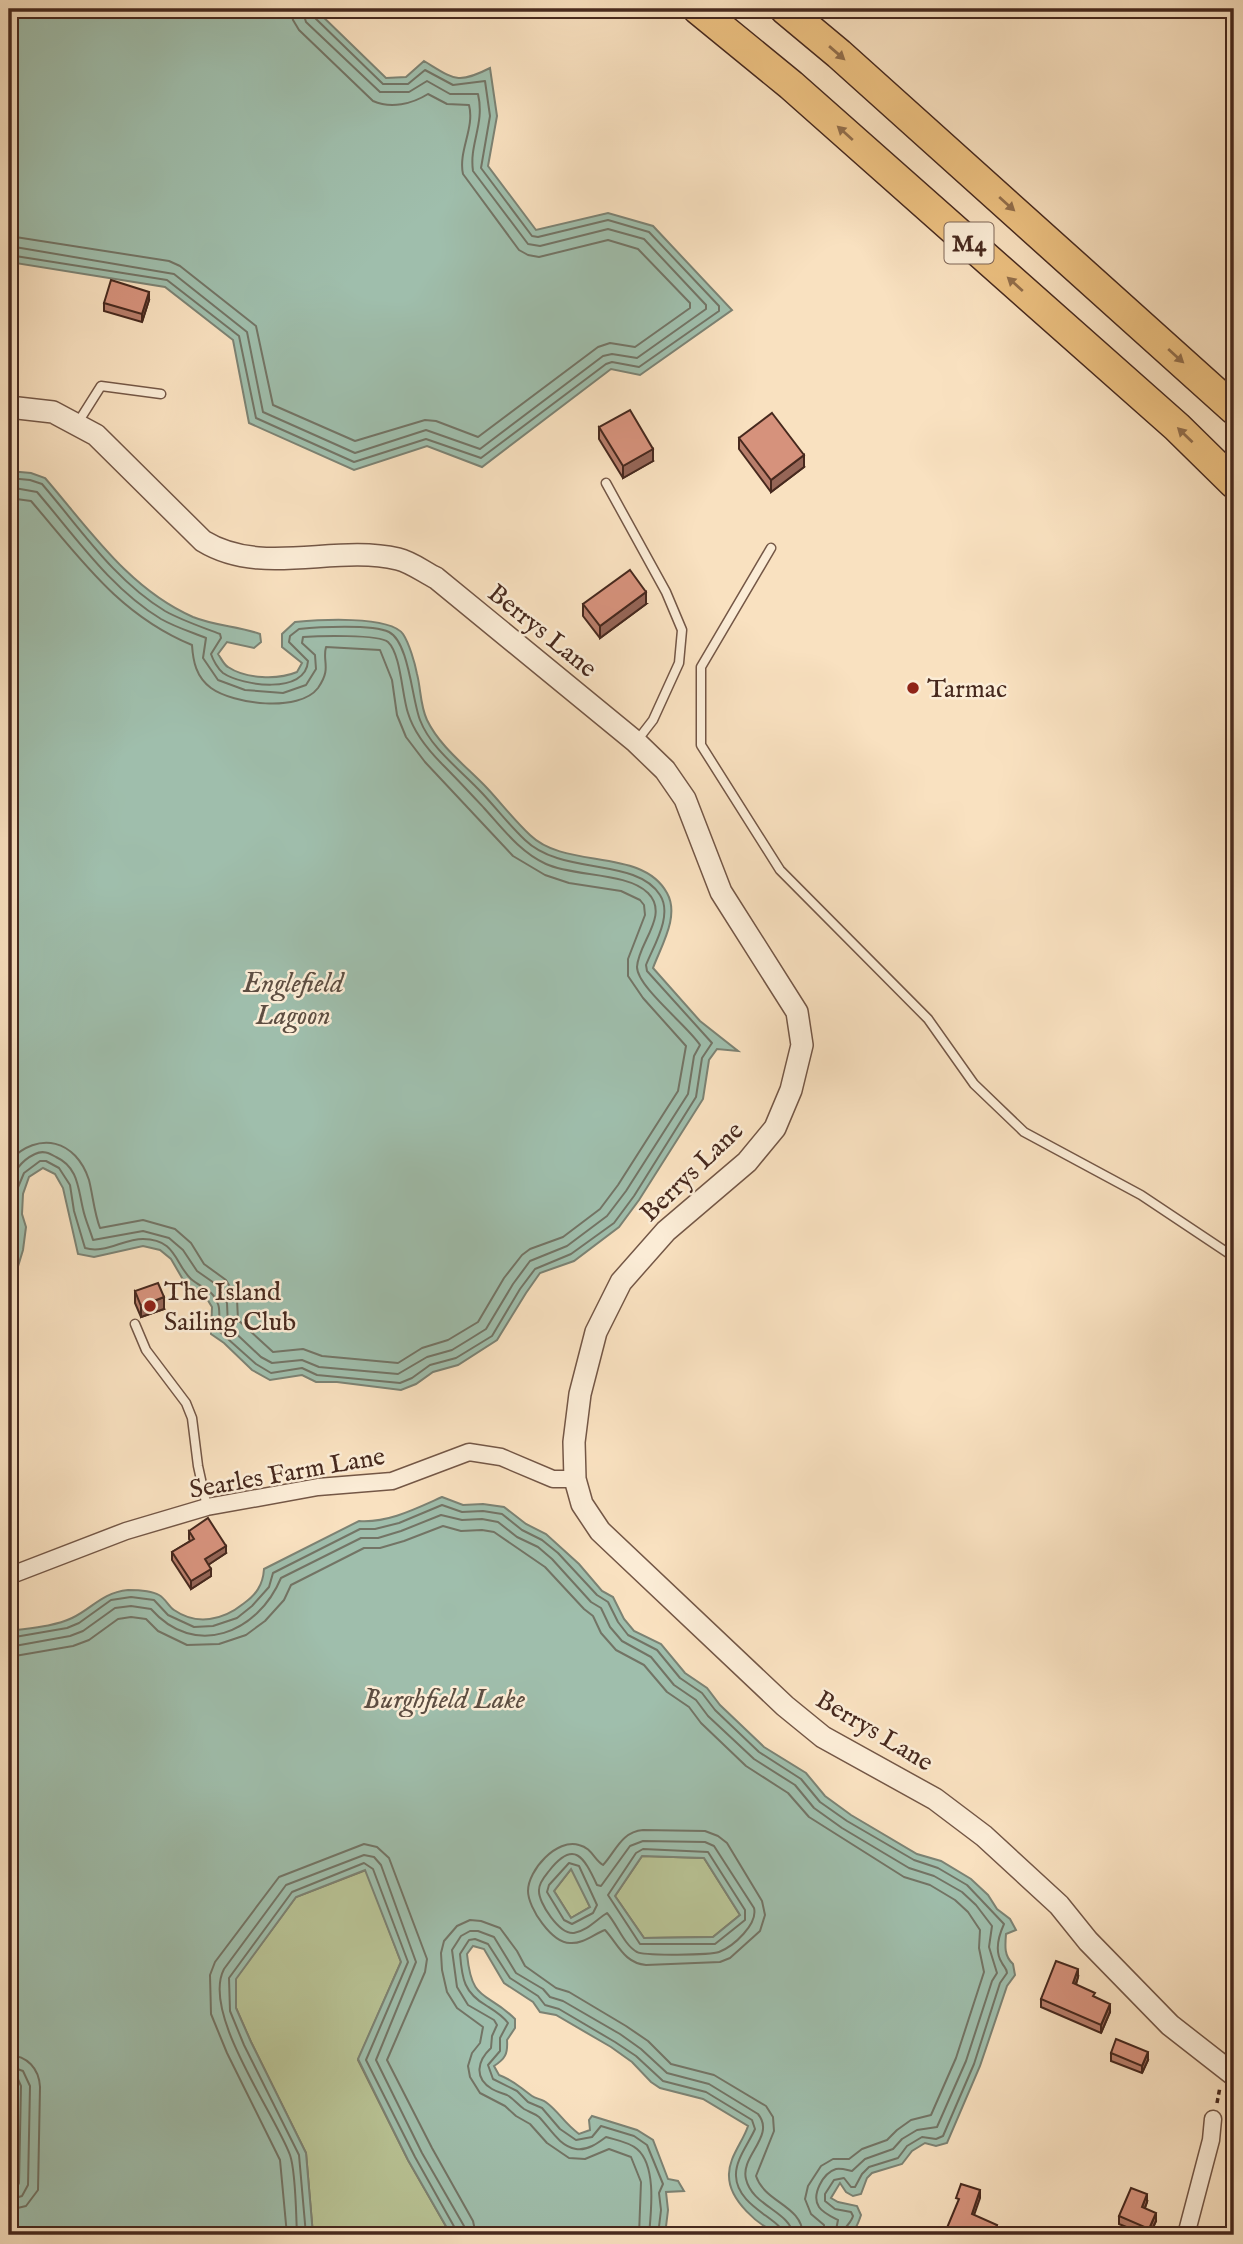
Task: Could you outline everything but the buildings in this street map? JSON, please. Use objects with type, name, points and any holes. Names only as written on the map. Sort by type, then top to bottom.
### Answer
[{"type":"highway","name":"M4","points":[[698,9],[791,85],[1166,418],[1234,483]]},
{"type":"highway","name":"M4","points":[[785,9],[839,54],[1234,409]]},
{"type":"street","name":"Berrys Lane","points":[[9,407],[53,412],[96,435],[203,541],[219,551],[276,560],[355,554],[400,559],[436,578],[636,742],[665,769],[685,799],[721,892],[797,1012],[802,1045],[791,1090],[775,1128],[747,1162],[666,1231],[621,1282],[596,1332],[580,1394],[574,1442],[575,1479],[582,1504],[600,1531],[785,1706],[823,1737],[935,1799],[984,1836],[1059,1905],[1088,1941],[1170,2025],[1229,2068]]},
{"type":"street","name":"Searles Farm Lane","points":[[9,1576],[126,1531],[207,1507],[317,1487],[392,1481],[469,1451],[501,1457],[553,1479],[575,1479]]},
{"type":"street","points":[[1186,2235],[1219,2137],[1213,2119]]},
{"type":"lane","points":[[76,424],[102,386],[161,394]]},
{"type":"lane","points":[[606,483],[666,592],[682,630],[679,663],[653,720],[636,742]]},
{"type":"lane","points":[[771,548],[701,667],[701,745],[780,870],[928,1019],[974,1084],[1024,1132],[1141,1195],[1234,1256]]},
{"type":"lane","points":[[135,1324],[146,1350],[186,1403],[192,1418],[207,1507]]},
{"type":"path","points":[[1213,2119],[1229,2068]]},
{"type":"shaded area","points":[[642,1856],[704,1858],[740,1915],[713,1937],[644,1938],[615,1896]]},
{"type":"shaded area","points":[[572,1868],[590,1907],[571,1918],[554,1891]]},
{"type":"shaded area","points":[[366,1870],[401,1962],[358,2060],[408,2160],[451,2235],[313,2235],[306,2153],[236,2008],[236,1978],[296,1897]]},
{"type":"water","points":[[9,9],[315,9],[386,78],[406,77],[424,61],[456,78],[470,77],[490,68],[497,116],[488,166],[536,230],[608,213],[653,226],[732,310],[640,375],[611,369],[482,467],[427,446],[354,470],[249,423],[233,340],[165,287],[9,262]]},
{"type":"water","name":"Englefield Lagoon","points":[[9,471],[31,473],[45,478],[111,556],[149,591],[170,605],[201,620],[260,634],[261,642],[254,648],[227,642],[218,654],[225,665],[235,671],[262,677],[297,672],[302,663],[282,647],[282,634],[295,622],[352,620],[395,628],[403,634],[410,648],[423,709],[432,730],[530,835],[545,846],[563,852],[640,869],[655,879],[667,893],[670,921],[653,968],[700,1021],[738,1051],[717,1049],[709,1060],[703,1099],[619,1227],[574,1261],[540,1273],[497,1340],[458,1365],[433,1372],[416,1384],[401,1390],[316,1382],[302,1375],[270,1380],[252,1370],[211,1334],[212,1307],[204,1294],[185,1283],[171,1259],[160,1250],[143,1246],[94,1257],[78,1254],[63,1188],[55,1174],[43,1168],[29,1177],[23,1194],[22,1214],[26,1227],[23,1250],[12,1286],[14,1311],[9,1317]]},
{"type":"water","name":"Burghfield Lake","points":[[442,1497],[463,1505],[504,1507],[526,1524],[546,1534],[579,1564],[602,1591],[613,1597],[624,1619],[634,1631],[661,1644],[685,1673],[707,1688],[720,1705],[764,1747],[806,1773],[825,1796],[851,1815],[917,1854],[941,1861],[971,1879],[988,1895],[997,1909],[1010,1919],[1016,1930],[1006,1934],[1005,1947],[1015,1975],[1007,1986],[980,2066],[947,2143],[936,2146],[925,2143],[912,2151],[902,2164],[872,2173],[867,2178],[861,2194],[853,2196],[846,2192],[840,2183],[831,2198],[857,2206],[861,2215],[856,2228],[848,2234],[780,2234],[755,2219],[740,2203],[730,2185],[729,2169],[748,2126],[703,2099],[660,2088],[611,2047],[556,2015],[540,2012],[533,2002],[504,1983],[484,1949],[473,1946],[467,1954],[469,1970],[477,1989],[515,2019],[515,2028],[507,2040],[505,2056],[494,2066],[499,2075],[545,2102],[579,2134],[590,2130],[589,2120],[592,2116],[637,2130],[653,2140],[668,2179],[678,2181],[684,2191],[666,2192],[668,2210],[665,2235],[451,2235],[408,2160],[358,2059],[401,1962],[365,1870],[296,1897],[236,1979],[236,2008],[306,2153],[313,2235],[9,2235],[14,2086],[9,2077],[9,1631],[65,1621],[111,1594],[128,1590],[156,1594],[174,1610],[192,1618],[218,1617],[235,1610],[252,1597],[260,1585],[264,1569],[359,1521],[391,1517]],"holes":[[[642,1856],[704,1858],[740,1915],[713,1937],[644,1938],[615,1896]],[[571,1869],[590,1907],[571,1918],[554,1891]]]},
{"type":"place","name":"Tarmac","points":[[913,688]]},
{"type":"place","name":"The Island Sailing Club","points":[[150,1306]]}]
